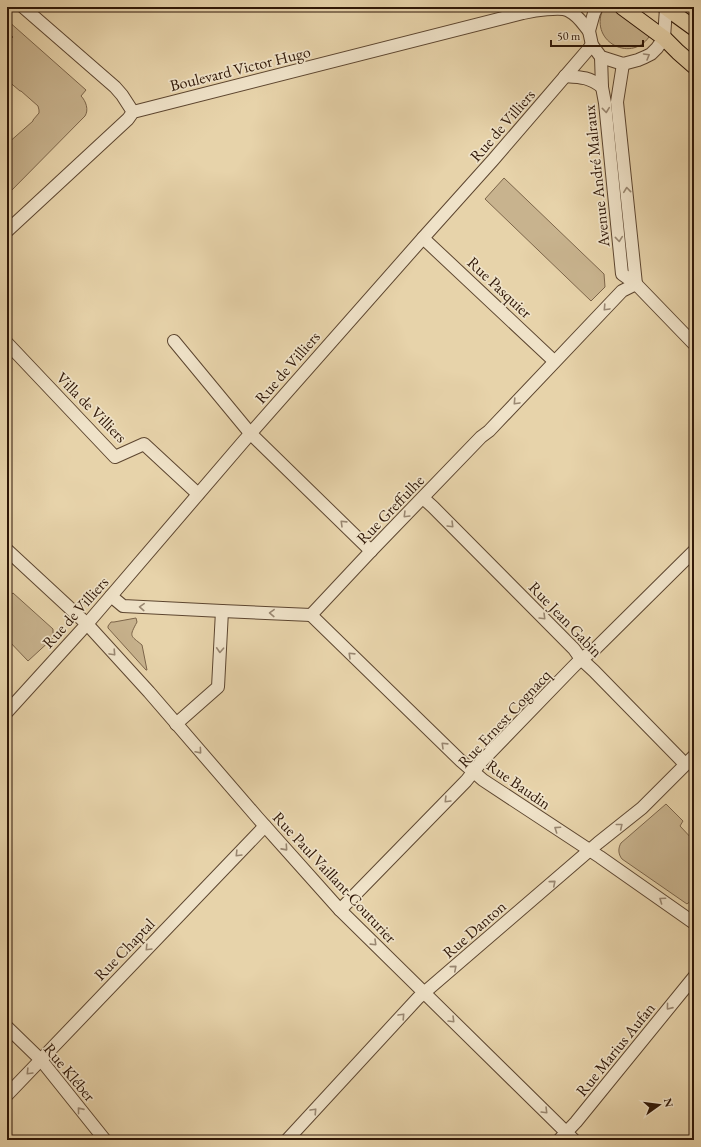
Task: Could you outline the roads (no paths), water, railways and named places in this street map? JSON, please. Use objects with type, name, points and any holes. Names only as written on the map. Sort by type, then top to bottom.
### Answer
[{"type":"main road","points":[[666,8],[694,28]]},
{"type":"main road","points":[[626,10],[664,38],[694,66]]},
{"type":"street","points":[[7,231],[128,119],[133,112],[122,95],[114,87],[23,7]]},
{"type":"street","points":[[594,9],[589,31],[592,45],[600,57],[623,64],[638,60],[651,54],[657,48],[664,38],[666,8]]},
{"type":"street","name":"Boulevard Victor Hugo","points":[[133,112],[525,10],[565,9],[577,17],[589,31]]},
{"type":"street","name":"Rue de Villiers","points":[[7,712],[87,624],[250,433],[493,160],[592,45]]},
{"type":"street","name":"Avenue André Malraux","points":[[600,57],[622,274],[636,284],[694,344]]},
{"type":"street","name":"Avenue André Malraux","points":[[623,64],[617,102],[636,284]]},
{"type":"street","points":[[566,76],[594,81],[602,88]]},
{"type":"street","name":"Rue Pasquier","points":[[423,238],[554,361]]},
{"type":"street","name":"Rue Greffulhe","points":[[311,615],[622,291],[636,284]]},
{"type":"street","points":[[174,341],[250,433],[371,551]]},
{"type":"street","name":"Villa de Villiers","points":[[7,343],[116,457],[144,444],[198,494]]},
{"type":"street","name":"Rue Jean Gabin","points":[[423,498],[574,648],[581,659],[690,760]]},
{"type":"street","name":"Rue Paul Vaillant-Couturier","points":[[7,550],[87,624],[149,692],[340,910],[424,993],[566,1138]]},
{"type":"street","name":"Rue Ernest Cognacq","points":[[340,910],[466,781],[482,761],[581,659],[594,650],[694,551]]},
{"type":"street","points":[[111,596],[123,606],[222,612],[311,615]]},
{"type":"street","points":[[176,724],[218,687],[222,612]]},
{"type":"street","name":"Rue Baudin","points":[[311,615],[461,761],[483,780],[590,851],[694,923]]},
{"type":"street","name":"Rue Danton","points":[[287,1140],[413,1003],[642,808],[690,760]]},
{"type":"street","name":"Rue Chaptal","points":[[7,1095],[265,826]]},
{"type":"street","name":"Rue Marius Aufan","points":[[566,1138],[694,977]]},
{"type":"street","name":"Rue Kléber","points":[[7,1027],[41,1060],[98,1137]]}]
